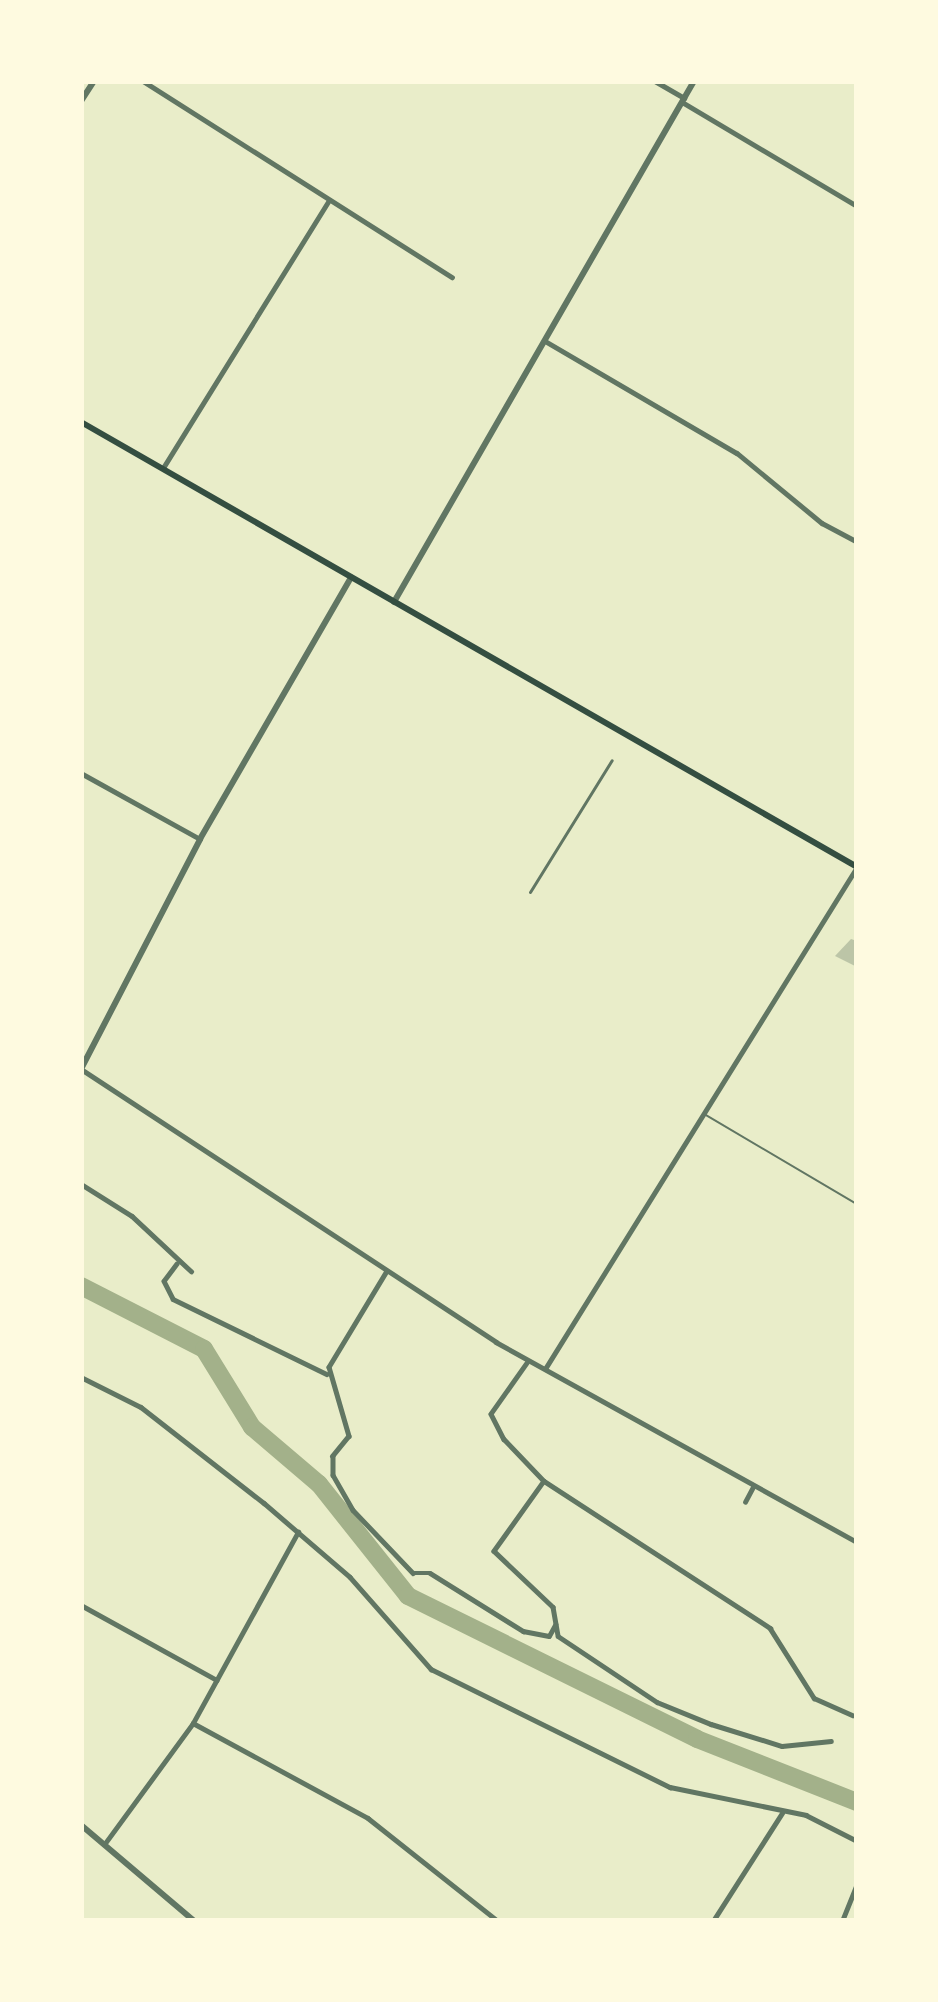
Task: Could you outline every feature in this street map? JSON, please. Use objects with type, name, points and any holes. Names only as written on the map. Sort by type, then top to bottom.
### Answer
[{"type":"main road","points":[[81,422],[857,867]]},
{"type":"street","points":[[81,101],[94,81]]},
{"type":"street","points":[[142,81],[452,277]]},
{"type":"street","points":[[655,81],[857,206]]},
{"type":"street","points":[[394,602],[694,81]]},
{"type":"street","points":[[163,468],[329,200]]},
{"type":"street","points":[[545,341],[737,453],[822,524],[857,542]]},
{"type":"street","points":[[351,577],[200,839],[81,1069],[528,1361],[857,1542]]},
{"type":"street","points":[[530,892],[613,760]]},
{"type":"street","points":[[81,773],[200,839]]},
{"type":"street","points":[[545,1369],[857,867]]},
{"type":"street","points":[[81,1184],[132,1216],[177,1264],[191,1271]]},
{"type":"street","points":[[177,1264],[164,1281],[166,1293],[330,1374]]},
{"type":"street","points":[[387,1271],[332,1356],[330,1374],[349,1436],[334,1456],[333,1475],[353,1510],[413,1573],[430,1573],[524,1631],[558,1636],[657,1702],[782,1746],[831,1742]]},
{"type":"street","points":[[528,1361],[499,1398],[493,1424],[544,1481],[770,1628],[800,1665],[814,1698],[855,1713],[857,1723]]},
{"type":"street","points":[[81,1377],[141,1407],[298,1532],[350,1577],[418,1657],[464,1688],[670,1786],[806,1815],[857,1841]]},
{"type":"street","points":[[544,1481],[494,1551],[553,1607],[558,1636]]},
{"type":"street","points":[[745,1502],[753,1487]]},
{"type":"street","points":[[104,1844],[193,1723],[298,1532]]},
{"type":"street","points":[[81,1605],[217,1680]]},
{"type":"street","points":[[549,1636],[555,1625]]},
{"type":"street","points":[[193,1723],[368,1818],[498,1921]]},
{"type":"street","points":[[713,1921],[782,1813]]},
{"type":"street","points":[[81,1825],[194,1921]]},
{"type":"street","points":[[842,1921],[853,1909],[857,1884]]},
{"type":"lane","points":[[706,1115],[857,1204]]},
{"type":"building","points":[[851,939],[857,941],[857,967],[835,956]]},
{"type":"waterway","points":[[81,1286],[204,1349],[252,1427],[319,1484],[408,1596],[697,1739],[857,1802]]}]
